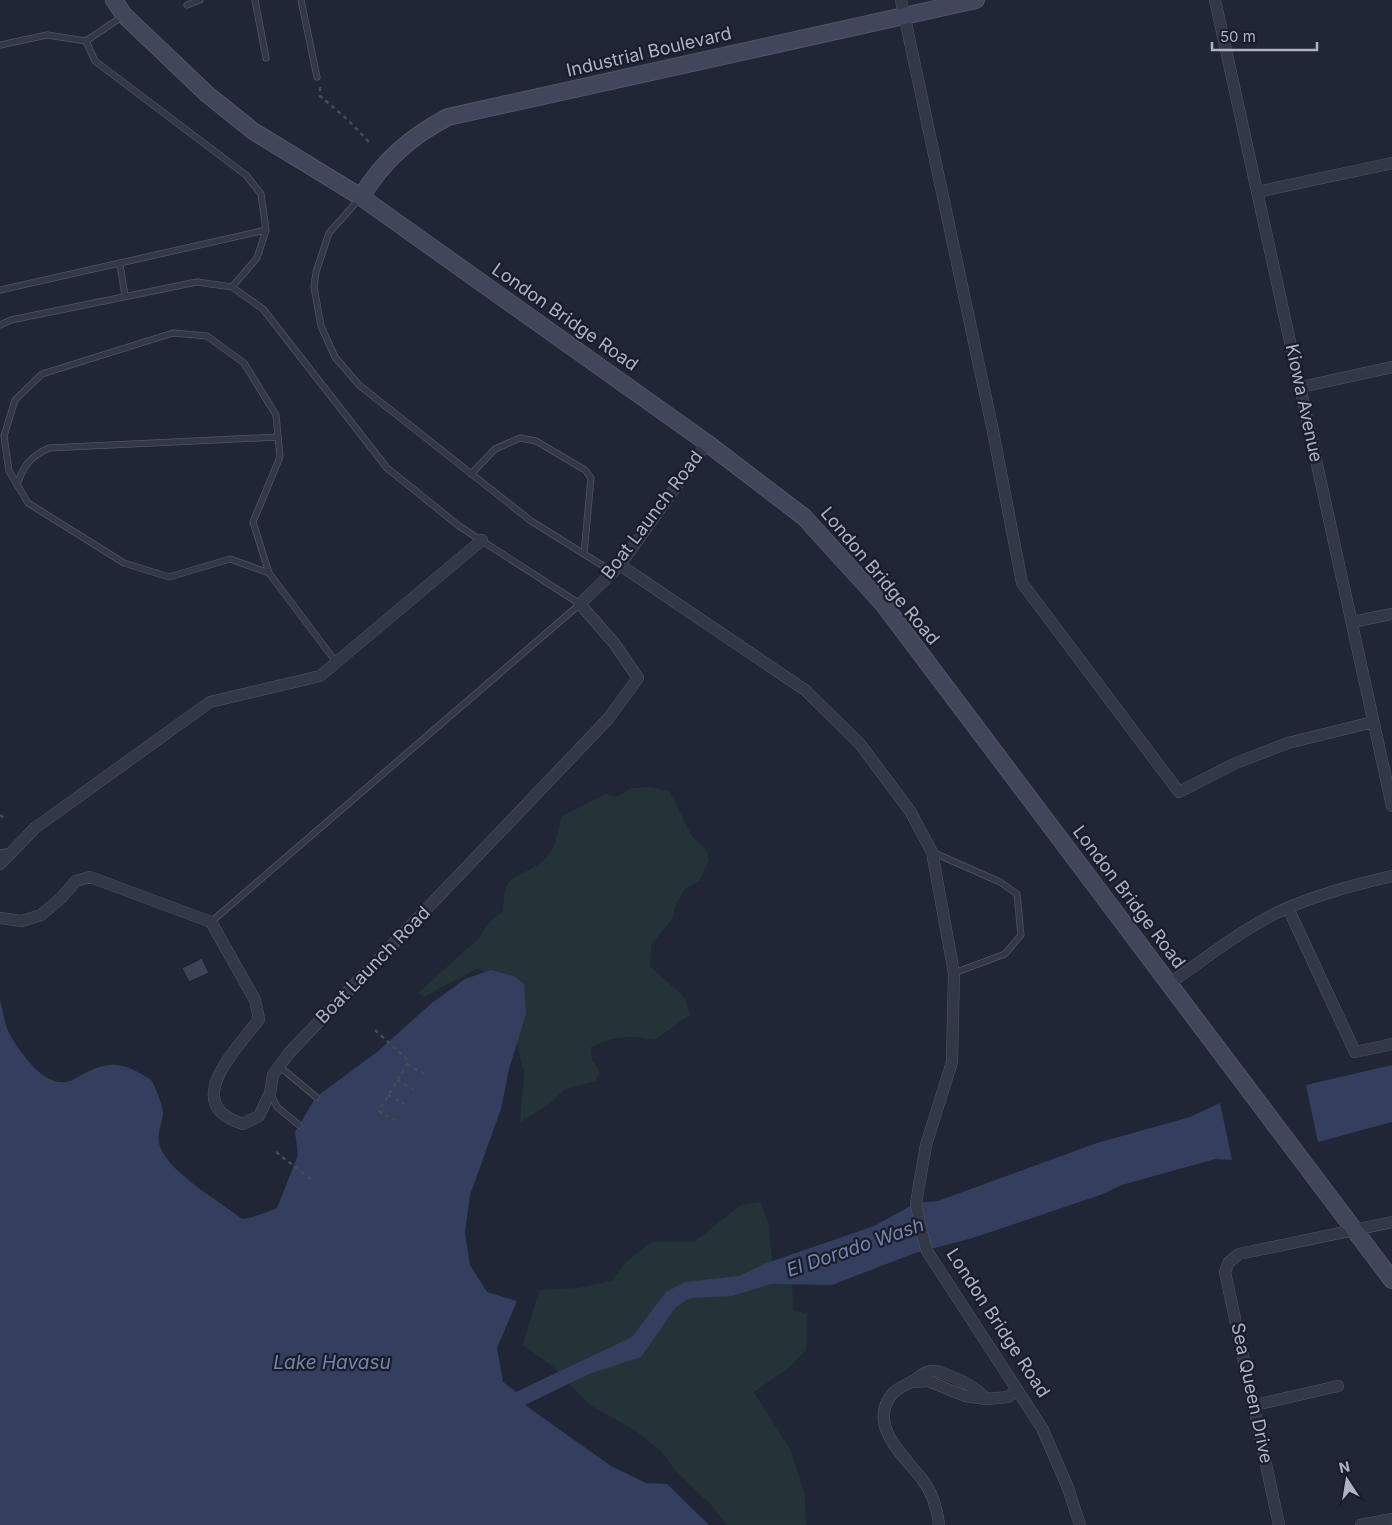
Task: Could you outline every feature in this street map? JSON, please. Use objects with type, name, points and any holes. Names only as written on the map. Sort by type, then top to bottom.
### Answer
[{"type":"street","name":"London Bridge Road","points":[[114,0],[124,15],[207,94],[253,131],[361,197],[707,442],[804,517],[884,605],[1392,1280]]},
{"type":"street","name":"Industrial Boulevard","points":[[361,197],[374,175],[401,146],[430,126],[448,117],[902,8],[976,0]]},
{"type":"street","name":"Kiowa Avenue","points":[[1215,0],[1392,806]]},
{"type":"street","points":[[902,8],[993,431],[1022,583],[1179,792],[1236,762],[1288,743],[1373,722]]},
{"type":"street","points":[[1257,192],[1392,163]]},
{"type":"street","points":[[1301,387],[1392,367]]},
{"type":"street","name":"Boat Launch Road","points":[[210,922],[255,1000],[259,1019],[220,1069],[213,1086],[216,1104],[226,1119],[243,1124],[259,1116],[270,1093],[273,1075],[295,1047],[608,719],[638,678],[614,643],[580,604],[616,568],[707,442]]},
{"type":"street","points":[[0,864],[5,852],[35,828],[210,702],[320,676],[482,540]]},
{"type":"street","name":"London Bridge Road","points":[[616,568],[805,690],[860,744],[910,811],[932,852],[954,973],[952,1062],[926,1146],[916,1203],[920,1226],[927,1251],[1042,1428],[1068,1488],[1080,1525]]},
{"type":"street","points":[[1352,622],[1392,614]]},
{"type":"street","points":[[1170,983],[1250,929],[1288,908],[1341,887],[1392,876]]},
{"type":"street","points":[[0,918],[22,921],[41,915],[61,898],[76,881],[90,877],[210,922]]},
{"type":"street","points":[[1288,908],[1355,1052],[1392,1044]]},
{"type":"street","points":[[1353,1230],[1392,1222]]},
{"type":"street","name":"Sea Queen Drive","points":[[1279,1525],[1255,1404],[1225,1272],[1229,1262],[1239,1254],[1353,1230]]},
{"type":"street","points":[[939,1525],[934,1500],[922,1479],[895,1448],[884,1423],[884,1414],[888,1400],[894,1392],[928,1371],[935,1370],[969,1383],[986,1399],[1008,1397],[1017,1390]]},
{"type":"street","points":[[1255,1404],[1338,1386]]},
{"type":"street","points":[[1361,1525],[1392,1518]]},
{"type":"lane","points":[[187,5],[200,0]]},
{"type":"lane","points":[[255,0],[266,58]]},
{"type":"lane","points":[[302,0],[317,77]]},
{"type":"lane","points":[[0,45],[46,35],[86,41],[124,15]]},
{"type":"lane","points":[[86,41],[95,61],[246,175],[261,194],[266,230],[257,258],[232,287]]},
{"type":"lane","points":[[361,197],[328,233],[316,272],[317,310],[326,340],[335,357],[359,385],[531,521],[584,554],[616,568]]},
{"type":"lane","points":[[0,290],[266,230]]},
{"type":"lane","points":[[120,264],[125,296]]},
{"type":"lane","points":[[0,324],[197,282],[232,287],[263,309],[387,468],[459,526],[580,604],[210,922]]},
{"type":"lane","points":[[269,573],[230,560],[169,577],[124,563],[28,503],[9,472],[4,436],[15,400],[42,374],[173,333],[207,336],[244,363],[276,415],[280,457],[253,522],[269,573],[336,662]]},
{"type":"lane","points":[[17,485],[22,469],[35,454],[49,448],[278,437]]},
{"type":"lane","points":[[471,474],[495,450],[520,438],[536,441],[586,470],[591,478],[584,554]]},
{"type":"lane","points":[[932,852],[1000,882],[1017,894],[1021,935],[1005,954],[954,973]]},
{"type":"lane","points":[[280,1066],[316,1097]]},
{"type":"lane","points":[[270,1093],[277,1107],[299,1125]]},
{"type":"path","points":[[320,87],[320,96],[349,121],[371,144]]},
{"type":"path","points":[[0,815],[5,819]]},
{"type":"path","points":[[376,1030],[409,1061],[378,1111],[395,1120]]},
{"type":"path","points":[[407,1064],[424,1074]]},
{"type":"path","points":[[397,1080],[414,1090]]},
{"type":"path","points":[[388,1095],[404,1104]]},
{"type":"path","points":[[276,1152],[313,1182]]},
{"type":"shaded area","points":[[650,787],[670,792],[691,835],[706,850],[709,861],[700,880],[685,889],[675,906],[673,918],[651,945],[650,966],[684,997],[690,1015],[655,1040],[638,1037],[623,1038],[591,1047],[592,1060],[600,1071],[596,1081],[565,1089],[552,1102],[520,1123],[524,1073],[502,981],[478,968],[424,997],[418,993],[477,940],[490,922],[503,911],[506,887],[515,877],[538,865],[549,854],[556,840],[561,817],[605,794],[617,797],[632,788]]},
{"type":"shaded area","points":[[760,1202],[768,1222],[773,1269],[792,1278],[793,1310],[807,1314],[806,1350],[790,1367],[754,1392],[791,1451],[805,1495],[806,1525],[727,1525],[712,1506],[674,1469],[661,1451],[636,1431],[590,1405],[550,1364],[523,1345],[539,1290],[578,1288],[611,1281],[627,1261],[651,1242],[694,1242],[741,1205]]},
{"type":"water","name":"Lake Havasu","points":[[491,970],[514,976],[524,984],[526,1014],[509,1069],[501,1109],[470,1195],[465,1233],[470,1265],[487,1292],[517,1301],[497,1348],[503,1382],[516,1392],[632,1337],[666,1292],[685,1282],[739,1276],[764,1264],[874,1226],[916,1203],[938,1201],[1097,1143],[1190,1117],[1220,1103],[1232,1160],[1215,1159],[1122,1185],[1100,1195],[973,1238],[915,1253],[832,1285],[771,1284],[732,1296],[690,1298],[676,1307],[641,1357],[589,1374],[525,1405],[611,1466],[646,1483],[667,1484],[709,1525],[0,1525],[0,1000],[6,1025],[13,1041],[34,1067],[51,1080],[70,1081],[93,1069],[110,1065],[125,1066],[150,1079],[163,1111],[159,1143],[163,1154],[194,1185],[242,1219],[277,1208],[298,1155],[295,1132],[316,1097],[377,1052],[433,1002],[465,979]]},
{"type":"water","points":[[1392,1065],[1392,1122],[1318,1142],[1306,1085]]},
{"type":"building","points":[[202,958],[209,973],[189,982],[182,968]]},
{"type":"water label","name":"El Dorado Wash","points":[[855,1247]]}]
